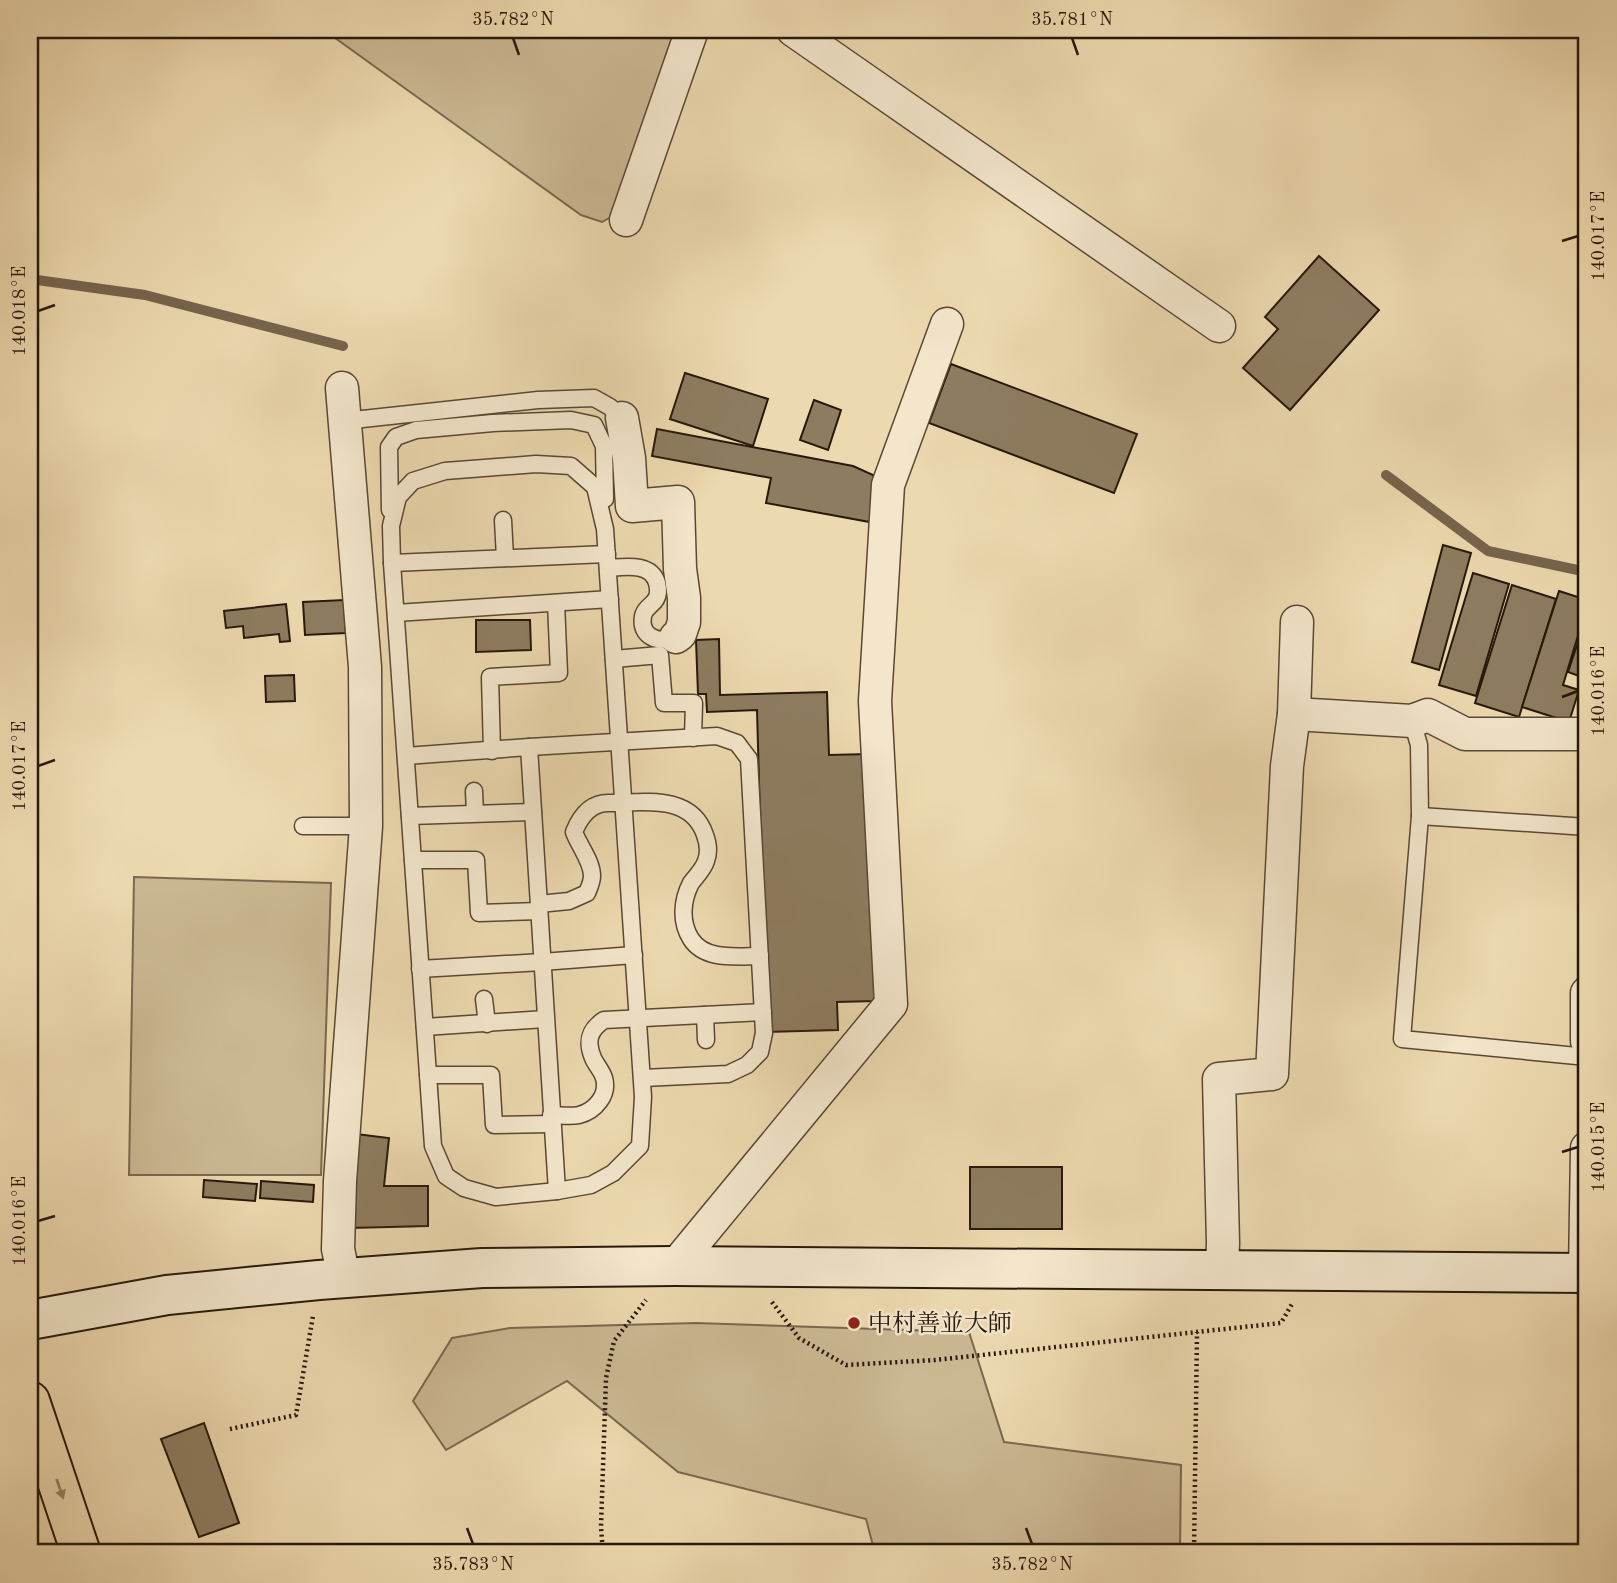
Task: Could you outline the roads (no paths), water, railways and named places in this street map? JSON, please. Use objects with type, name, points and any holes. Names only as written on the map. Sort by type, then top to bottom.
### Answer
[{"type":"highway","points":[[30,1401],[82,1553]]},
{"type":"street","points":[[626,220],[692,30]]},
{"type":"street","points":[[793,30],[1219,326]]},
{"type":"street","points":[[675,1266],[891,1004],[874,701],[888,485],[947,324]]},
{"type":"street","points":[[331,1279],[338,1249],[340,1181],[366,827],[365,667],[342,388]]},
{"type":"street","points":[[622,418],[629,458],[632,506],[678,502],[684,622],[680,634],[676,637]]},
{"type":"street","points":[[1222,1270],[1219,1079],[1272,1074],[1297,622]]},
{"type":"street","points":[[1294,714],[1412,721],[1428,715],[1465,734],[1587,734]]},
{"type":"street","points":[[1587,993],[1587,1041]]},
{"type":"street","points":[[30,1320],[167,1296],[331,1279],[482,1268],[675,1266],[1586,1273],[1587,1148]]},
{"type":"lane","points":[[344,421],[538,400],[594,398],[622,418]]},
{"type":"lane","points":[[570,420],[594,425],[604,446],[605,529],[643,1097],[640,1146],[613,1173],[591,1185],[496,1197],[464,1188],[446,1176],[433,1146],[391,526],[389,447],[396,437],[416,430],[493,422],[570,420]]},
{"type":"lane","points":[[391,526],[398,497],[413,481],[445,471],[536,464],[571,466],[595,487],[605,529]]},
{"type":"lane","points":[[503,520],[505,558]]},
{"type":"lane","points":[[392,563],[505,558],[608,561],[642,568],[654,577],[658,592],[656,600],[648,606],[642,619],[648,635],[667,641],[676,637]]},
{"type":"lane","points":[[396,613],[610,599]]},
{"type":"lane","points":[[492,751],[490,677],[559,673],[556,603]]},
{"type":"lane","points":[[614,659],[660,655],[664,703],[694,703],[694,738]]},
{"type":"lane","points":[[1412,721],[1419,745],[1420,817],[1402,1039],[1587,1057]]},
{"type":"lane","points":[[406,756],[717,736],[737,743],[749,759],[764,1033],[760,1052],[747,1065],[728,1074],[643,1078]]},
{"type":"lane","points":[[529,747],[556,1191]]},
{"type":"lane","points":[[474,791],[475,813]]},
{"type":"lane","points":[[413,860],[476,860],[479,913],[569,901],[586,893],[593,877],[589,861],[574,832],[582,815],[603,803],[659,802],[675,805],[691,813],[703,828],[708,843],[707,860],[692,882],[684,902],[683,920],[686,932],[693,943],[713,954],[726,957],[760,956]]},
{"type":"lane","points":[[410,816],[533,812]]},
{"type":"lane","points":[[1420,817],[1587,827]]},
{"type":"lane","points":[[303,826],[366,827]]},
{"type":"lane","points":[[420,969],[634,955]]},
{"type":"lane","points":[[484,999],[487,1024]]},
{"type":"lane","points":[[428,1074],[491,1075],[494,1125],[578,1115],[589,1111],[606,1090],[604,1077],[594,1060],[589,1038],[594,1028],[604,1020],[763,1012]]},
{"type":"lane","points":[[705,1015],[706,1040]]},
{"type":"lane","points":[[425,1027],[545,1019]]},
{"type":"waterway","points":[[30,279],[145,295],[343,346]]},
{"type":"waterway","points":[[1386,475],[1488,551],[1587,572]]},
{"type":"place","name":"中村善並大師","points":[[854,1323]]}]
